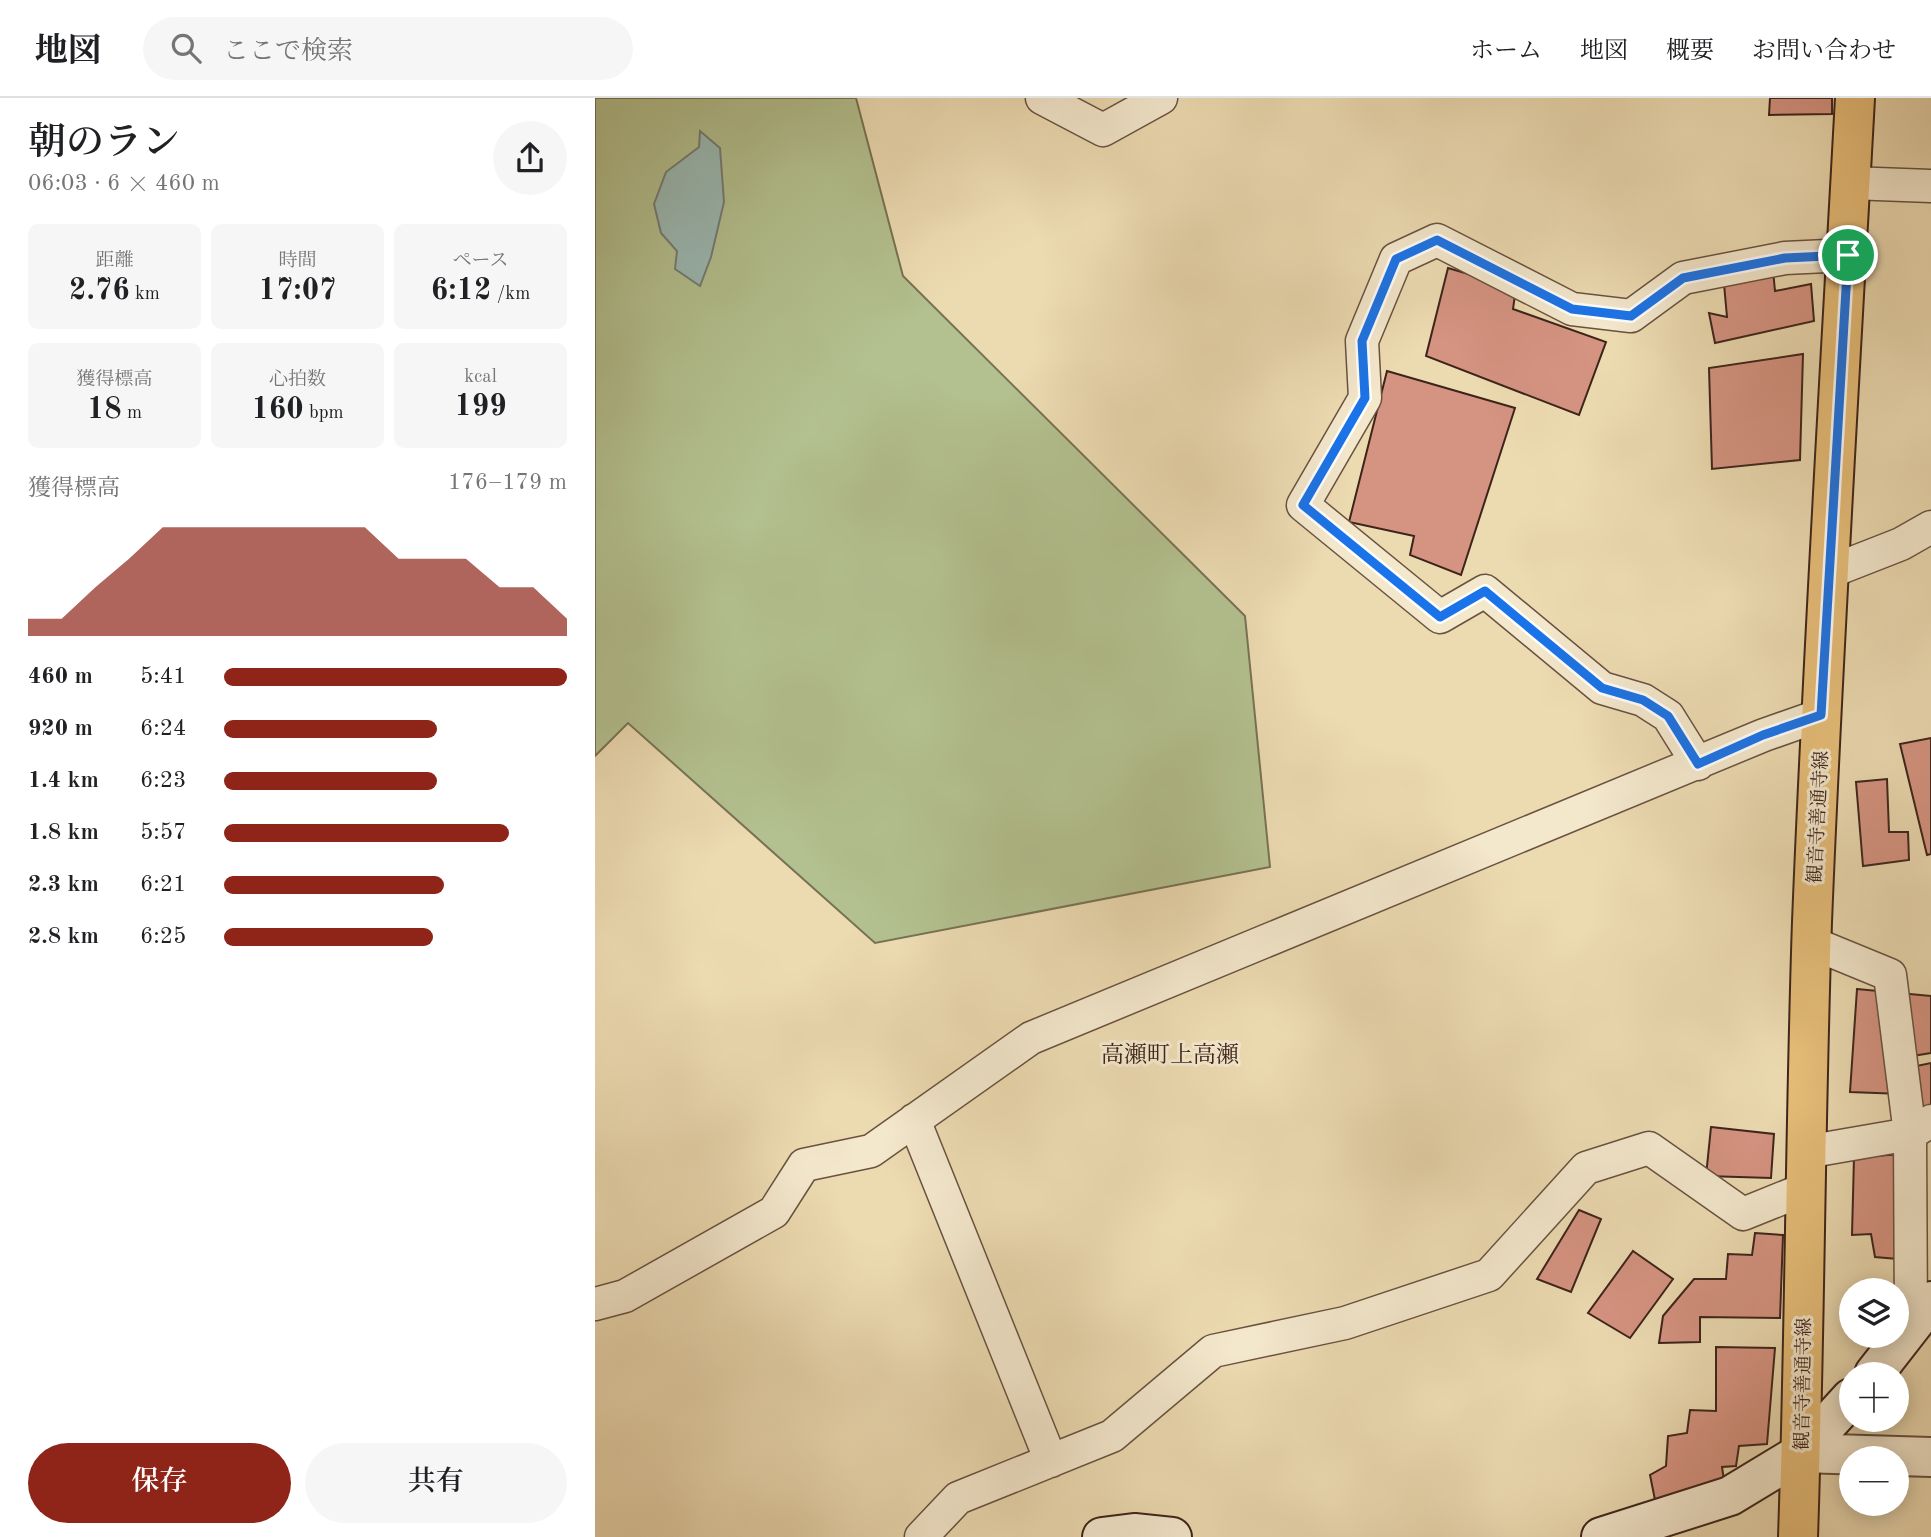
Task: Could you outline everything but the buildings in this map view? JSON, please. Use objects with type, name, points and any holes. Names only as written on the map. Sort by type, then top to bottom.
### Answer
[{"type":"main road","name":"観音寺善通寺線","points":[[1798,1537],[1805,1189],[1821,715],[1855,98]]},
{"type":"main road","points":[[1883,1362],[1921,1314]]},
{"type":"main road","points":[[1601,1537],[1730,1496],[1801,1453],[1839,1411]]},
{"type":"main road","points":[[1801,1453],[1931,1457]]},
{"type":"main road","points":[[1102,1537],[1134,1533],[1172,1537]]},
{"type":"street","points":[[1042,98],[1103,130],[1161,98]]},
{"type":"street","points":[[1850,183],[1931,186]]},
{"type":"street","points":[[1698,764],[1668,716],[1643,700],[1602,688],[1485,591],[1440,617],[1303,505],[1365,398],[1362,341],[1396,259],[1437,240],[1572,309],[1631,316],[1683,278],[1785,258],[1848,255]]},
{"type":"street","points":[[1827,573],[1901,544],[1931,527]]},
{"type":"street","points":[[595,1304],[625,1296],[774,1212],[804,1165],[871,1151],[1031,1038],[1763,735],[1821,715]]},
{"type":"street","points":[[1812,943],[1890,975],[1920,1128],[1921,1314]]},
{"type":"street","points":[[914,1120],[1051,1461]]},
{"type":"street","points":[[1807,1152],[1920,1128]]},
{"type":"street","points":[[921,1537],[958,1497],[1112,1436],[1213,1351],[1345,1322],[1489,1275],[1586,1168],[1649,1147],[1743,1214],[1805,1189]]},
{"type":"green space","points":[[595,98],[856,98],[903,276],[1245,616],[1270,867],[875,943],[628,723],[595,756]]},
{"type":"water","points":[[700,131],[720,148],[724,202],[711,257],[700,286],[675,269],[677,251],[661,233],[654,204],[666,172],[699,147]]},
{"type":"district","name":"高瀬町上高瀬","points":[[1170,1054]]},
{"type":"route","points":[[1437,240],[1572,309],[1631,316],[1683,278],[1785,258],[1848,255],[1827,573],[1821,715],[1763,735],[1698,764],[1668,716],[1643,700],[1602,688],[1485,591],[1440,617],[1303,505],[1365,398],[1362,341],[1396,259],[1437,240]]}]
